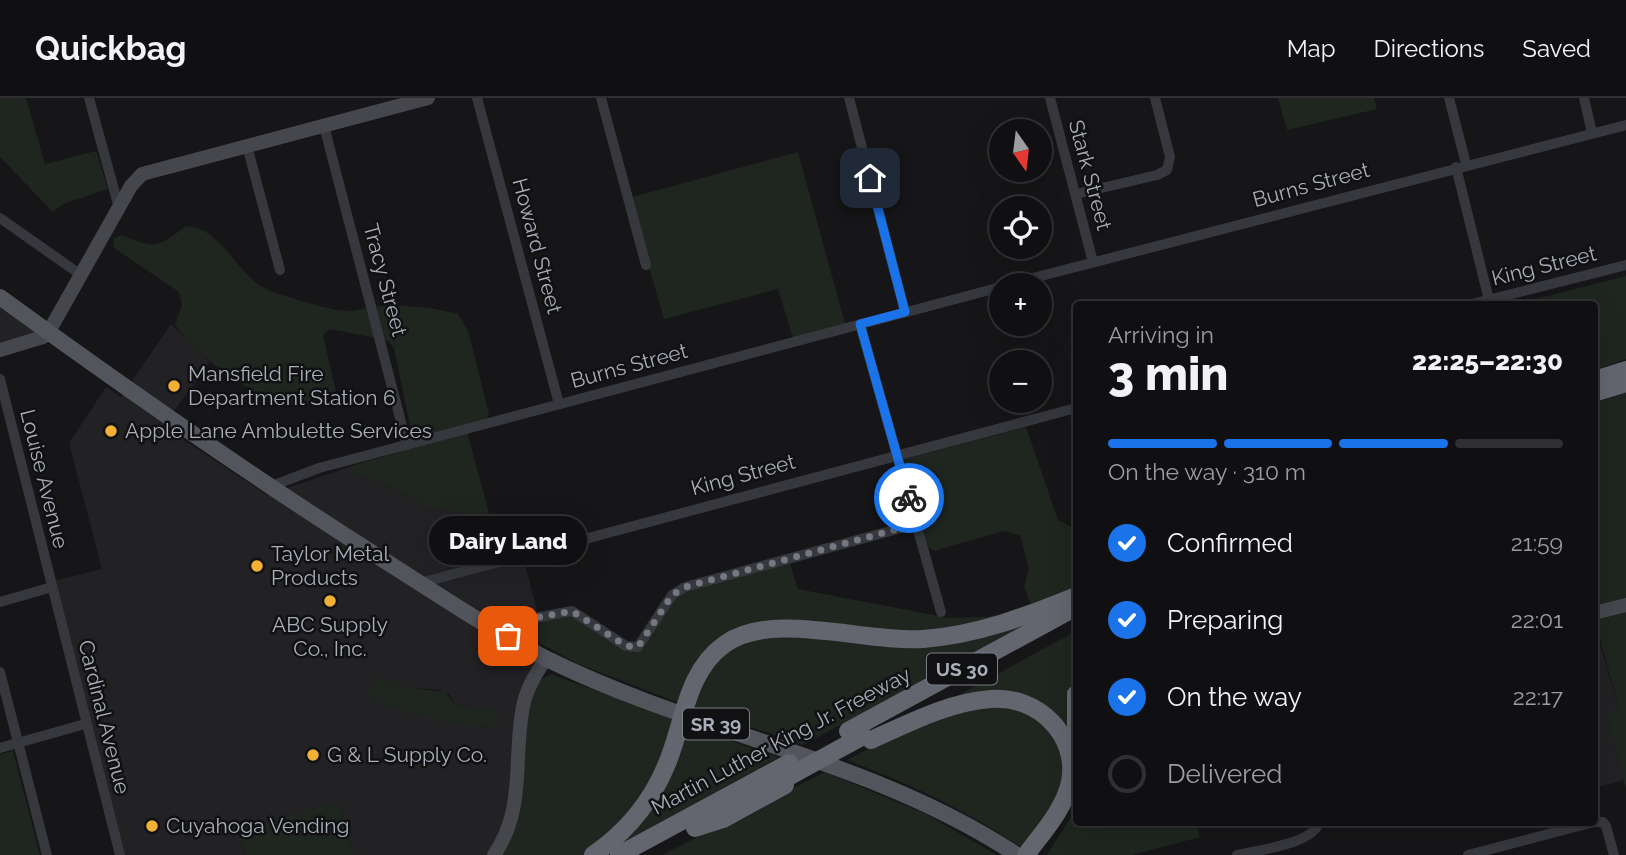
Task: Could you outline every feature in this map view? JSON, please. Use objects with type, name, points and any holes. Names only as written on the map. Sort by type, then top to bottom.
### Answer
[{"type":"highway","points":[[1598,379],[1626,370]]},
{"type":"highway","points":[[1598,392],[1626,383]]},
{"type":"highway","points":[[593,855],[623,830],[652,795],[667,765],[697,678],[710,657],[736,637],[752,630],[779,628],[873,639],[943,637],[1002,624],[1073,597]]},
{"type":"highway","name":"Martin Luther King Jr. Freeway","points":[[860,736],[1073,609]]},
{"type":"highway","name":"Martin Luther King Jr. Freeway","points":[[619,855],[775,781],[1073,622]]},
{"type":"highway","points":[[860,736],[977,700],[1017,700],[1044,714],[1056,726],[1067,746],[1070,783],[1056,813],[1026,855]]},
{"type":"highway","name":"Martin Luther King Jr. Freeway","points":[[644,855],[775,781]]},
{"type":"highway","points":[[1038,855],[1073,801]]},
{"type":"main road","name":"SR 39","points":[[0,296],[48,333],[269,487],[420,583],[546,658],[617,689],[902,791],[960,820],[1017,855]]},
{"type":"street","points":[[89,98],[119,208]]},
{"type":"street","points":[[0,350],[43,337],[48,333],[131,186],[142,174],[428,98]]},
{"type":"street","name":"Howard Street","points":[[477,98],[559,404]]},
{"type":"street","points":[[601,98],[646,265]]},
{"type":"street","points":[[849,98],[905,312]]},
{"type":"street","name":"Stark Street","points":[[1050,98],[1093,262]]},
{"type":"street","points":[[1076,194],[1157,175],[1167,170],[1170,157],[1155,98]]},
{"type":"street","points":[[1449,98],[1489,300]]},
{"type":"street","points":[[1584,98],[1592,133]]},
{"type":"street","name":"Burns Street","points":[[1052,273],[1626,125]]},
{"type":"street","name":"Tracy Street","points":[[324,126],[407,445]]},
{"type":"street","points":[[247,146],[280,270]]},
{"type":"street","points":[[0,218],[81,275]]},
{"type":"street","name":"King Street","points":[[1485,301],[1626,265]]},
{"type":"street","name":"Burns Street","points":[[269,487],[291,476],[989,290]]},
{"type":"street","points":[[860,324],[941,612]]},
{"type":"street","name":"Louise Avenue","points":[[0,379],[52,587]]},
{"type":"street","name":"King Street","points":[[420,583],[1073,409]]},
{"type":"street","points":[[508,636],[529,619],[572,611],[626,646],[638,647],[672,595],[685,587],[916,524]]},
{"type":"street","points":[[0,602],[52,587]]},
{"type":"street","name":"Cardinal Avenue","points":[[52,587],[120,855]]},
{"type":"street","points":[[1598,612],[1626,605]]},
{"type":"street","points":[[494,855],[509,828],[516,799],[525,700],[546,658]]},
{"type":"street","points":[[0,672],[47,855]]},
{"type":"street","points":[[0,748],[85,724]]},
{"type":"street","points":[[1598,822],[1603,822],[1606,826],[1614,855]]},
{"type":"street","points":[[1237,855],[1306,838],[1318,826]]},
{"type":"street","points":[[1468,855],[1579,826]]},
{"type":"shaded area","points":[[0,98],[26,98],[45,164],[96,151],[108,189],[63,204],[53,212],[0,157]]},
{"type":"shaded area","points":[[1278,98],[1374,98],[1377,109],[1287,130]]},
{"type":"shaded area","points":[[798,152],[846,327],[793,338],[778,289],[664,319],[629,198]]},
{"type":"shaded area","points":[[186,226],[211,235],[250,277],[273,292],[346,311],[399,306],[458,314],[469,333],[489,415],[486,419],[413,439],[394,348],[387,340],[330,329],[323,335],[336,392],[333,398],[288,405],[273,401],[248,388],[205,357],[182,334],[175,324],[182,305],[179,292],[114,248],[113,239],[121,235],[142,243],[155,244],[168,239]]},
{"type":"shaded area","points":[[1626,276],[1626,359],[1598,369],[1598,301],[1528,301]]},
{"type":"shaded area","points":[[0,305],[37,333],[0,354]]},
{"type":"shaded area","points":[[171,324],[210,362],[163,426],[267,495],[355,465],[353,473],[393,488],[430,509],[452,510],[474,516],[489,513],[503,564],[524,560],[539,619],[522,633],[542,645],[531,670],[511,796],[503,828],[487,855],[353,855],[339,806],[239,831],[246,855],[122,855],[53,581],[102,569],[69,443],[106,387],[121,397]],"holes":[[[379,677],[402,687],[439,690],[450,695],[454,703],[474,709],[490,709],[484,727],[452,723],[373,700],[367,695]]]},
{"type":"shaded area","points":[[1626,393],[1626,601],[1598,608],[1598,402]]},
{"type":"shaded area","points":[[1026,427],[1058,520],[1073,528],[1073,590],[1029,604],[1024,587],[1029,569],[1020,535],[1003,531],[934,551],[928,547],[906,459]]},
{"type":"shaded area","points":[[467,432],[489,513],[474,517],[452,510],[430,509],[393,488],[353,473],[355,465]]},
{"type":"shaded area","points":[[789,561],[798,589],[949,618],[987,617],[1007,612],[942,633],[741,628],[679,703],[576,663],[522,633],[525,625],[573,614],[636,651],[644,648],[674,599],[688,590]]},
{"type":"shaded area","points":[[1626,609],[1626,788],[1606,714],[1619,709],[1598,632],[1598,616]]},
{"type":"shaded area","points":[[1033,620],[803,745],[692,707],[703,676],[734,644],[774,632],[877,643]]},
{"type":"shaded area","points":[[1073,633],[1073,742],[1044,707],[944,703]]},
{"type":"shaded area","points":[[1598,637],[1619,710],[1606,714],[1624,780],[1598,787]]},
{"type":"shaded area","points":[[551,674],[675,720],[661,760],[642,796],[630,813],[600,843],[583,855],[501,855],[531,699],[540,680]]},
{"type":"shaded area","points":[[379,677],[402,687],[445,692],[454,703],[473,709],[495,707],[500,719],[494,726],[464,725],[433,719],[372,700],[367,695],[371,684]]},
{"type":"shaded area","points":[[998,703],[1040,717],[1062,747],[1063,790],[1024,849],[938,799],[847,760],[921,726]]},
{"type":"shaded area","points":[[687,726],[779,757],[615,847]]},
{"type":"shaded area","points":[[13,751],[40,855],[0,855],[0,754]]},
{"type":"shaded area","points":[[825,772],[926,814],[997,855],[662,855]]},
{"type":"shaded area","points":[[332,803],[339,806],[353,855],[246,855],[239,831]]},
{"type":"shaded area","points":[[1073,814],[1073,826],[1197,826],[1200,837],[1132,855],[1047,855]]},
{"type":"way so far","points":[[508,636],[529,619],[572,611],[626,646],[638,647],[672,595],[685,587],[916,524],[909,498]]},
{"type":"place","name":"Mansfield Fire Department Station 6","points":[[174,386]]},
{"type":"place","name":"Apple Lane Ambulette Services","points":[[111,431]]},
{"type":"place","name":"Taylor Metal Products","points":[[257,566]]},
{"type":"place","name":"ABC Supply Co., Inc.","points":[[330,601]]},
{"type":"place","name":"Dairy Land","points":[[508,636]]},
{"type":"place","name":"G & L Supply Co.","points":[[313,755]]},
{"type":"place","name":"Cuyahoga Vending","points":[[152,826]]},
{"type":"route","points":[[870,178],[905,312],[860,324],[909,498]]}]
